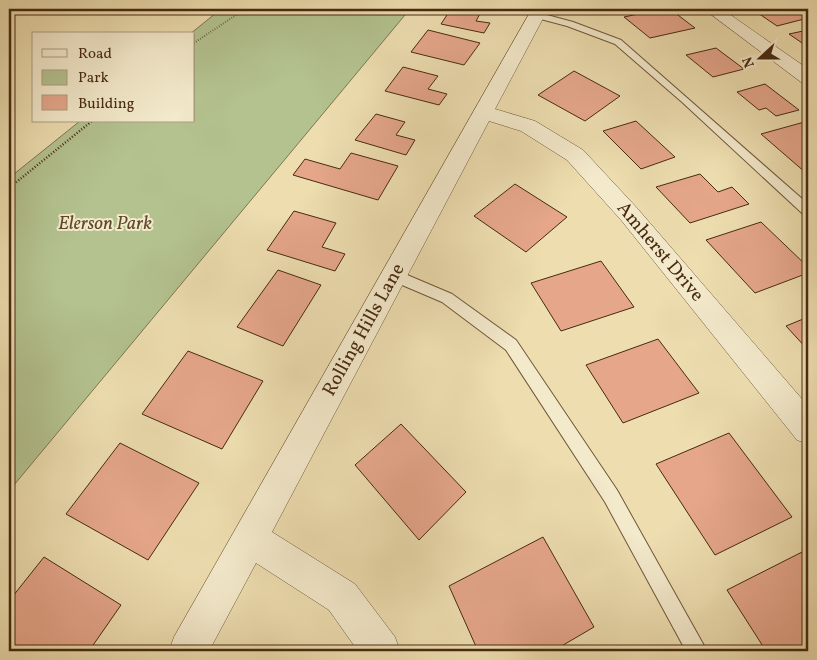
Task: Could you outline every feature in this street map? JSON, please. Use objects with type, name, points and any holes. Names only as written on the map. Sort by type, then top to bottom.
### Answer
[{"type":"street","points":[[712,9],[808,78]]},
{"type":"street","name":"Rolling Hills Lane","points":[[188,651],[538,12]]},
{"type":"street","name":"Amherst Drive","points":[[483,112],[528,126],[575,155],[629,214],[808,428]]},
{"type":"street","points":[[250,539],[342,597],[381,651]]},
{"type":"lane","points":[[538,12],[618,42],[686,100],[808,211]]},
{"type":"lane","points":[[394,275],[446,298],[512,345],[611,496],[698,651]]},
{"type":"path","points":[[195,42],[245,9]]},
{"type":"path","points":[[9,188],[91,122]]},
{"type":"green space","name":"Elerson Park","points":[[221,9],[410,9],[9,491],[9,178],[79,122],[195,122],[195,32],[192,32]]},
{"type":"building","points":[[451,9],[482,10],[476,21],[490,23],[484,33],[441,24]]},
{"type":"building","points":[[670,9],[695,28],[650,38],[624,17]]},
{"type":"building","points":[[752,9],[800,9],[808,14],[808,18],[777,26]]},
{"type":"building","points":[[428,30],[480,43],[464,65],[411,52]]},
{"type":"building","points":[[808,30],[808,47],[789,34]]},
{"type":"building","points":[[716,48],[744,69],[713,77],[686,55]]},
{"type":"building","points":[[403,67],[438,76],[428,89],[447,94],[439,105],[385,91]]},
{"type":"building","points":[[574,71],[620,96],[585,121],[538,95]]},
{"type":"building","points":[[765,84],[799,110],[776,116],[766,108],[759,110],[737,92]]},
{"type":"building","points":[[376,114],[405,122],[396,135],[415,140],[406,155],[355,140]]},
{"type":"building","points":[[636,121],[675,157],[641,169],[603,131]]},
{"type":"building","points":[[808,121],[808,172],[806,173],[761,134]]},
{"type":"building","points":[[351,153],[398,166],[378,200],[293,175],[305,159],[340,169]]},
{"type":"building","points":[[700,174],[718,192],[732,187],[749,204],[690,223],[656,187]]},
{"type":"building","points":[[515,184],[567,217],[526,252],[474,216]]},
{"type":"building","points":[[294,211],[336,223],[322,247],[345,254],[335,271],[267,250]]},
{"type":"building","points":[[761,222],[808,267],[808,273],[755,293],[706,240]]},
{"type":"building","points":[[601,261],[634,307],[561,331],[531,283]]},
{"type":"building","points":[[278,270],[321,285],[283,346],[237,327]]},
{"type":"building","points":[[808,317],[808,350],[786,326]]},
{"type":"building","points":[[658,339],[699,393],[623,423],[586,365]]},
{"type":"building","points":[[188,351],[263,381],[222,449],[142,414]]},
{"type":"building","points":[[401,424],[466,492],[419,540],[355,465]]},
{"type":"building","points":[[729,433],[792,517],[715,555],[656,464]]},
{"type":"building","points":[[120,443],[199,483],[148,560],[66,514]]},
{"type":"building","points":[[543,537],[594,627],[553,651],[478,651],[449,586]]},
{"type":"building","points":[[808,549],[808,651],[766,651],[727,590]]},
{"type":"building","points":[[44,557],[121,605],[89,651],[9,651],[9,601]]}]
